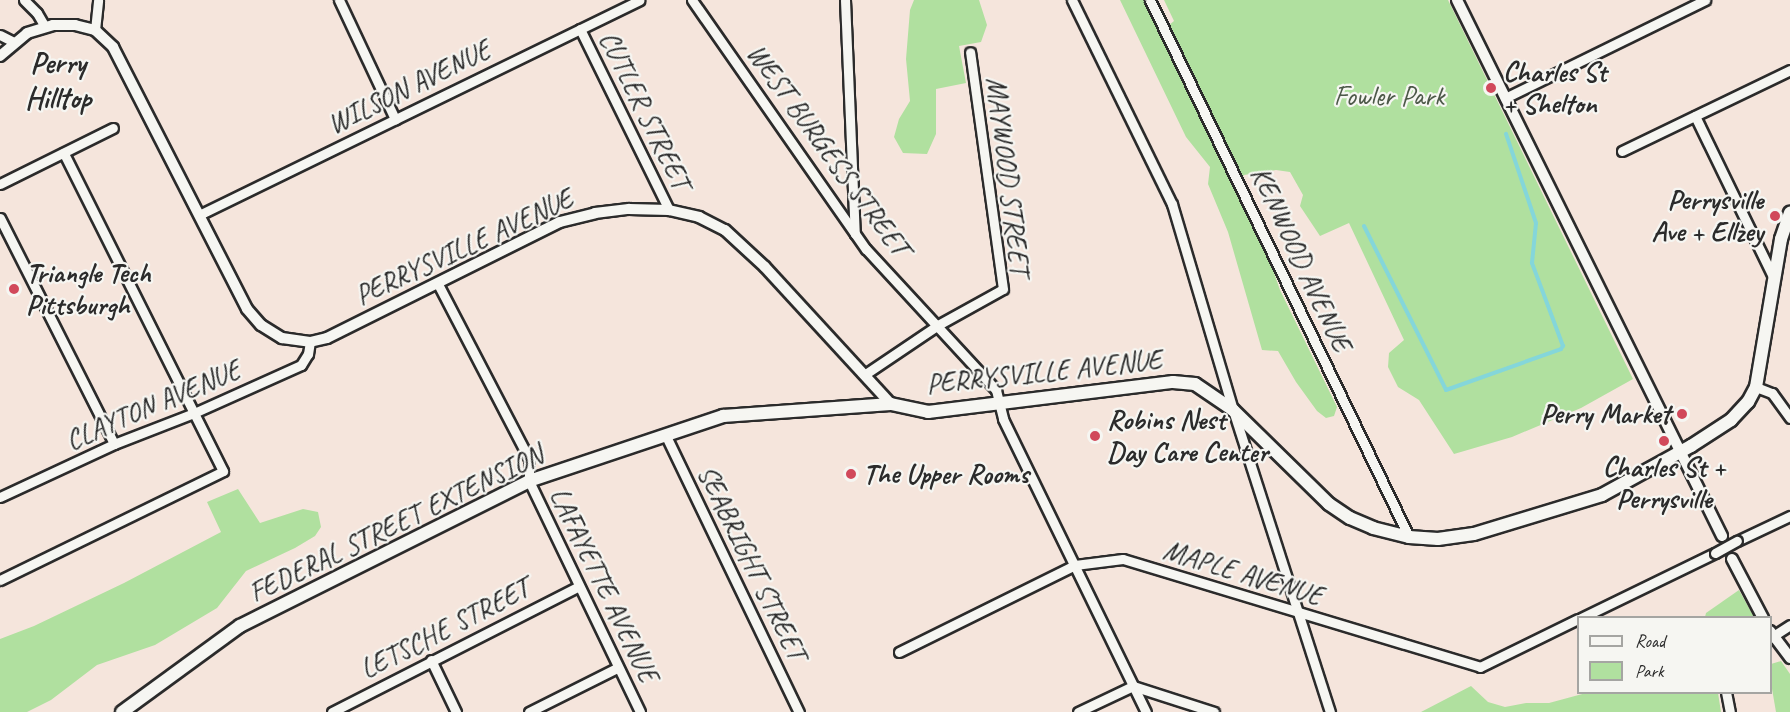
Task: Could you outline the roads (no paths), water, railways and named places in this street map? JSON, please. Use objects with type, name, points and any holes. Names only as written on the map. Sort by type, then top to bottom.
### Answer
[{"type":"main road","name":"PERRYSVILLE AVENUE","points":[[891,404],[927,412],[1173,382],[1195,384],[1233,410],[1329,504],[1350,518],[1373,528],[1409,537],[1438,538],[1474,534],[1602,495],[1681,452],[1731,420],[1748,402],[1756,387],[1784,226],[1790,213]]},
{"type":"main road","name":"FEDERAL STREET EXTENSION","points":[[122,712],[240,626],[529,481],[723,416],[891,404]]},
{"type":"street","points":[[24,0],[37,13],[45,27]]},
{"type":"street","points":[[0,56],[27,33],[45,27],[75,25],[95,30],[98,0]]},
{"type":"street","points":[[339,0],[394,119]]},
{"type":"street","name":"WILSON AVENUE","points":[[199,214],[639,0]]},
{"type":"street","name":"WEST BURGESS STREET","points":[[692,0],[866,249],[996,390],[1003,419],[1146,712]]},
{"type":"street","points":[[845,0],[855,234]]},
{"type":"street","points":[[1072,0],[1172,204],[1233,410],[1330,712]]},
{"type":"street","name":"KENWOOD AVENUE","points":[[1150,0],[1409,537]]},
{"type":"street","points":[[1457,0],[1722,536]]},
{"type":"street","points":[[1505,98],[1705,0]]},
{"type":"street","name":"CUTLER STREET","points":[[580,29],[669,210]]},
{"type":"street","name":"PERRYSVILLE AVENUE","points":[[95,30],[113,47],[247,309],[261,325],[282,338],[310,342],[327,338],[560,222],[595,213],[629,208],[669,210],[699,217],[725,230],[765,267],[891,404]]},
{"type":"street","points":[[0,35],[14,42]]},
{"type":"street","name":"MAYWOOD STREET","points":[[864,375],[938,325],[1003,289],[970,52]]},
{"type":"street","points":[[1622,151],[1790,70]]},
{"type":"street","points":[[1695,116],[1774,279]]},
{"type":"street","points":[[0,184],[113,128]]},
{"type":"street","points":[[0,580],[224,471],[64,153]]},
{"type":"street","points":[[0,218],[114,444]]},
{"type":"street","name":"LAFAYETTE AVENUE","points":[[438,284],[529,459],[529,481],[640,712]]},
{"type":"street","name":"CLAYTON AVENUE","points":[[0,498],[114,444],[195,413],[302,365],[308,354],[310,342]]},
{"type":"street","points":[[1756,387],[1772,393],[1790,418]]},
{"type":"street","name":"SEABRIGHT STREET","points":[[665,434],[799,712]]},
{"type":"street","name":"MAPLE AVENUE","points":[[1584,616],[1790,516]]},
{"type":"street","name":"MAPLE AVENUE","points":[[899,652],[1075,565],[1123,559],[1480,667],[1577,619]]},
{"type":"street","points":[[1732,559],[1762,616]]},
{"type":"street","name":"LETSCHE STREET","points":[[332,712],[579,586]]},
{"type":"street","points":[[1772,634],[1790,625]]},
{"type":"street","points":[[1772,636],[1790,658]]},
{"type":"street","points":[[431,660],[456,712]]},
{"type":"street","points":[[529,712],[617,668]]},
{"type":"street","points":[[1078,712],[1133,686],[1214,712]]},
{"type":"street","points":[[1726,694],[1730,712]]},
{"type":"waterway","points":[[1364,226],[1446,390],[1561,349],[1563,346],[1532,263],[1536,223],[1506,134]]},
{"type":"place","name":"Charles St + Shelton","points":[[1491,88]]},
{"type":"place","name":"Perrysville Ave + Ellzey","points":[[1775,216]]},
{"type":"place","name":"Triangle Tech Pittsburgh","points":[[14,289]]},
{"type":"place","name":"Perry Market","points":[[1682,414]]},
{"type":"place","name":"Robins Nest Day Care Center","points":[[1095,436]]},
{"type":"place","name":"Charles St + Perrysville","points":[[1664,441]]},
{"type":"place","name":"The Upper Rooms","points":[[851,474]]},
{"type":"district","name":"Perry Hilltop","points":[[58,80]]},
{"type":"park label","name":"Fowler Park","points":[[1389,96]]}]
